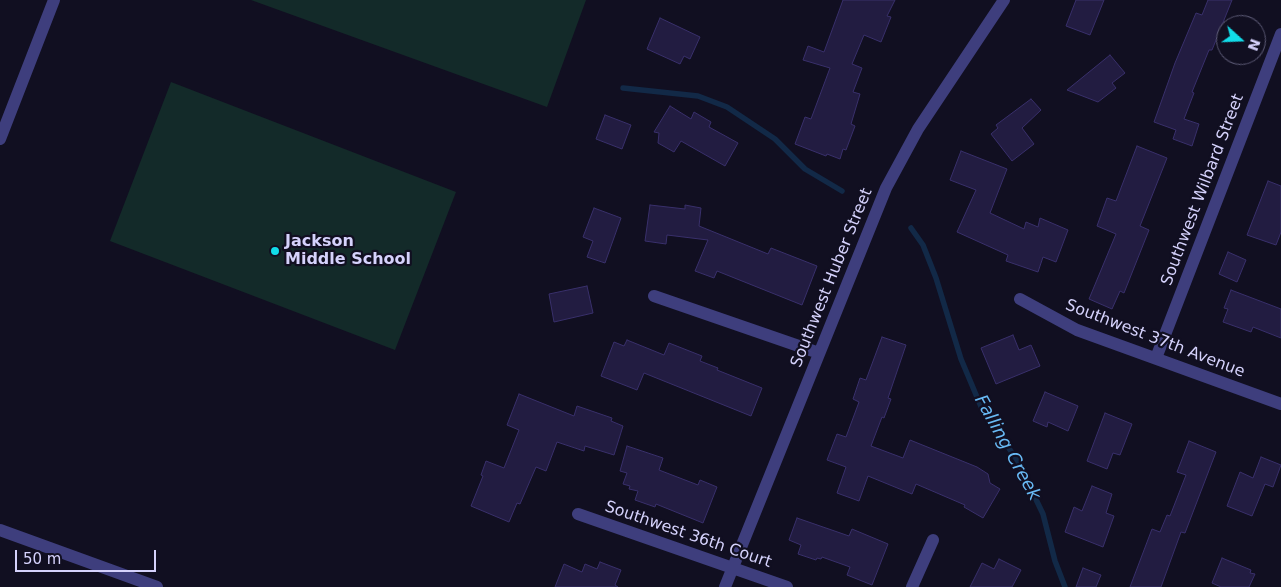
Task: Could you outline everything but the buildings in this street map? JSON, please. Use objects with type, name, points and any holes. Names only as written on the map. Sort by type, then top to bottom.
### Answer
[{"type":"street","points":[[0,139],[54,0]]},
{"type":"street","name":"Southwest Huber Street","points":[[725,587],[886,188],[900,159],[918,129],[1004,0]]},
{"type":"street","name":"Southwest Wilbard Street","points":[[1156,358],[1281,34]]},
{"type":"street","points":[[654,296],[819,353]]},
{"type":"street","name":"Southwest 37th Avenue","points":[[1020,299],[1078,330],[1281,404]]},
{"type":"street","name":"Southwest 36th Court","points":[[578,514],[787,587]]},
{"type":"street","points":[[0,530],[157,587]]},
{"type":"street","points":[[912,587],[933,540]]},
{"type":"green space","points":[[251,0],[586,0],[547,107]]},
{"type":"green space","points":[[171,82],[456,192],[395,350],[110,241]]},
{"type":"waterway","name":"Falling Creek","points":[[623,88],[698,96],[727,107],[775,139],[805,169],[842,191]]},
{"type":"waterway","name":"Falling Creek","points":[[911,228],[923,245],[936,278],[961,359],[982,409],[1017,460],[1043,514],[1055,561],[1065,587]]},
{"type":"place","name":"Jackson Middle School","points":[[275,251]]}]
